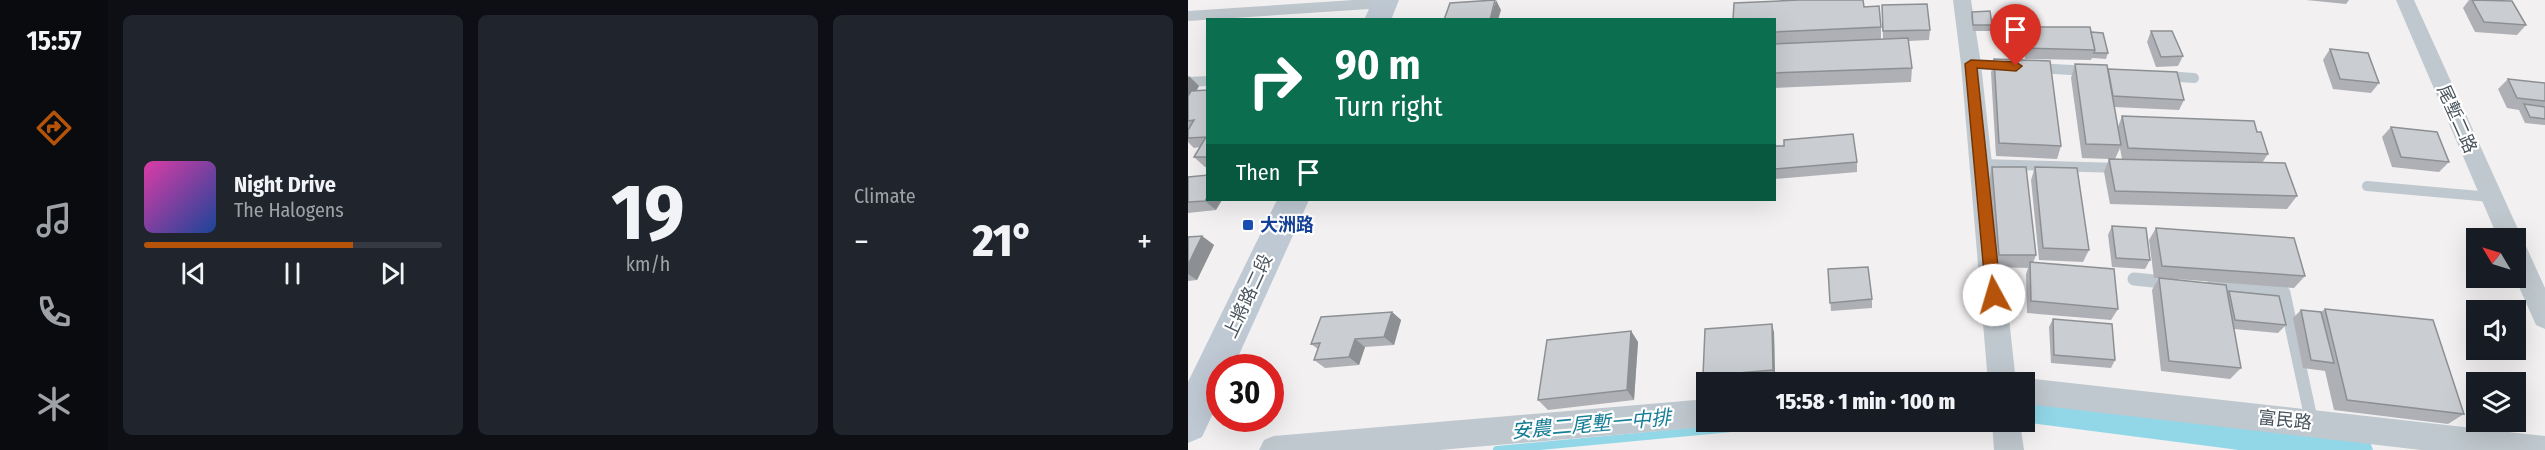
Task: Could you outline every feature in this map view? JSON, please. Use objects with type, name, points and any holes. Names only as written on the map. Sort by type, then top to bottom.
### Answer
[{"type":"main road","name":"上將路二段","points":[[1188,424],[1293,201]]},
{"type":"street","points":[[1962,0],[1971,64],[2001,372]]},
{"type":"street","name":"尾塹二路","points":[[2405,0],[2505,228]]},
{"type":"street","points":[[2526,274],[2545,317]]},
{"type":"street","name":"富民路","points":[[2035,392],[2545,450]]},
{"type":"street","points":[[1274,450],[1696,414]]},
{"type":"street","points":[[2007,432],[2009,450]]},
{"type":"lane","points":[[1188,16],[1382,7]]},
{"type":"lane","points":[[1971,64],[2100,72]]},
{"type":"lane","points":[[2147,75],[2194,78]]},
{"type":"lane","points":[[1188,82],[1206,81]]},
{"type":"lane","points":[[1981,164],[2133,168]]},
{"type":"lane","points":[[2367,186],[2491,196]]},
{"type":"lane","points":[[2134,279],[2284,293],[2312,423]]},
{"type":"building","points":[[1495,0],[1490,18],[1445,18],[1450,3]]},
{"type":"building","points":[[1863,0],[1864,7],[1879,6],[1881,27],[1776,32],[1776,18],[1733,18],[1734,3]]},
{"type":"building","points":[[2472,0],[2512,1],[2526,25],[2484,22]]},
{"type":"building","points":[[1927,4],[1930,30],[1883,31],[1882,5]]},
{"type":"building","points":[[1990,11],[1992,25],[1973,25],[1972,12]]},
{"type":"building","points":[[2024,27],[2090,27],[2095,50],[2027,48]]},
{"type":"building","points":[[2151,31],[2172,31],[2183,56],[2161,57]]},
{"type":"building","points":[[2091,32],[2103,33],[2108,53],[2094,53]]},
{"type":"building","points":[[1908,38],[1912,68],[1776,73],[1776,44]]},
{"type":"building","points":[[2330,49],[2368,53],[2379,83],[2340,79]]},
{"type":"building","points":[[1994,59],[2050,61],[2061,146],[1999,143]]},
{"type":"building","points":[[2075,64],[2107,65],[2121,145],[2086,144]]},
{"type":"building","points":[[2108,69],[2177,72],[2184,100],[2113,96]]},
{"type":"building","points":[[2508,79],[2545,83],[2545,101],[2517,98]]},
{"type":"building","points":[[1206,90],[1206,137],[1188,138],[1188,130],[1194,120],[1188,121],[1188,96],[1191,91]]},
{"type":"building","points":[[2524,104],[2545,107],[2545,119],[2530,117]]},
{"type":"building","points":[[2122,116],[2254,121],[2257,132],[2261,132],[2268,154],[2128,148]]},
{"type":"building","points":[[2391,127],[2437,132],[2449,162],[2401,157]]},
{"type":"building","points":[[1853,134],[1857,162],[1776,169],[1776,146],[1784,146],[1784,140]]},
{"type":"building","points":[[1206,137],[1206,157],[1194,157]]},
{"type":"building","points":[[2109,159],[2285,163],[2297,196],[2115,191]]},
{"type":"building","points":[[1992,167],[2026,167],[2036,255],[1999,255]]},
{"type":"building","points":[[2035,167],[2077,168],[2089,250],[2043,248]]},
{"type":"building","points":[[1206,175],[1205,201],[1188,202],[1188,177]]},
{"type":"building","points":[[2112,226],[2146,228],[2150,260],[2116,258]]},
{"type":"building","points":[[2156,228],[2294,238],[2305,276],[2162,266]]},
{"type":"building","points":[[1202,236],[1188,265],[1188,237]]},
{"type":"building","points":[[2030,262],[2114,269],[2118,309],[2031,301]]},
{"type":"building","points":[[1868,267],[1872,299],[1830,303],[1828,269]]},
{"type":"building","points":[[2159,278],[2226,285],[2241,368],[2169,361]]},
{"type":"building","points":[[2229,291],[2279,296],[2286,325],[2235,320]]},
{"type":"building","points":[[2325,309],[2433,320],[2464,414],[2347,400]]},
{"type":"building","points":[[2301,310],[2321,312],[2334,363],[2311,360]]},
{"type":"building","points":[[1392,312],[1384,337],[1355,339],[1349,357],[1314,360],[1320,343],[1311,344],[1321,317]]},
{"type":"building","points":[[2053,319],[2112,324],[2115,360],[2054,355]]},
{"type":"building","points":[[1772,324],[1773,370],[1703,372],[1705,329]]},
{"type":"building","points":[[1631,331],[1627,390],[1538,400],[1547,340]]},
{"type":"waterway","points":[[2035,410],[2358,450]]},
{"type":"waterway","name":"安農二尾塹一中排","points":[[1497,450],[1696,431]]},
{"type":"place","name":"大洲路","points":[[1248,225]]},
{"type":"route","points":[[1994,295],[1971,64],[2016,66]]}]
